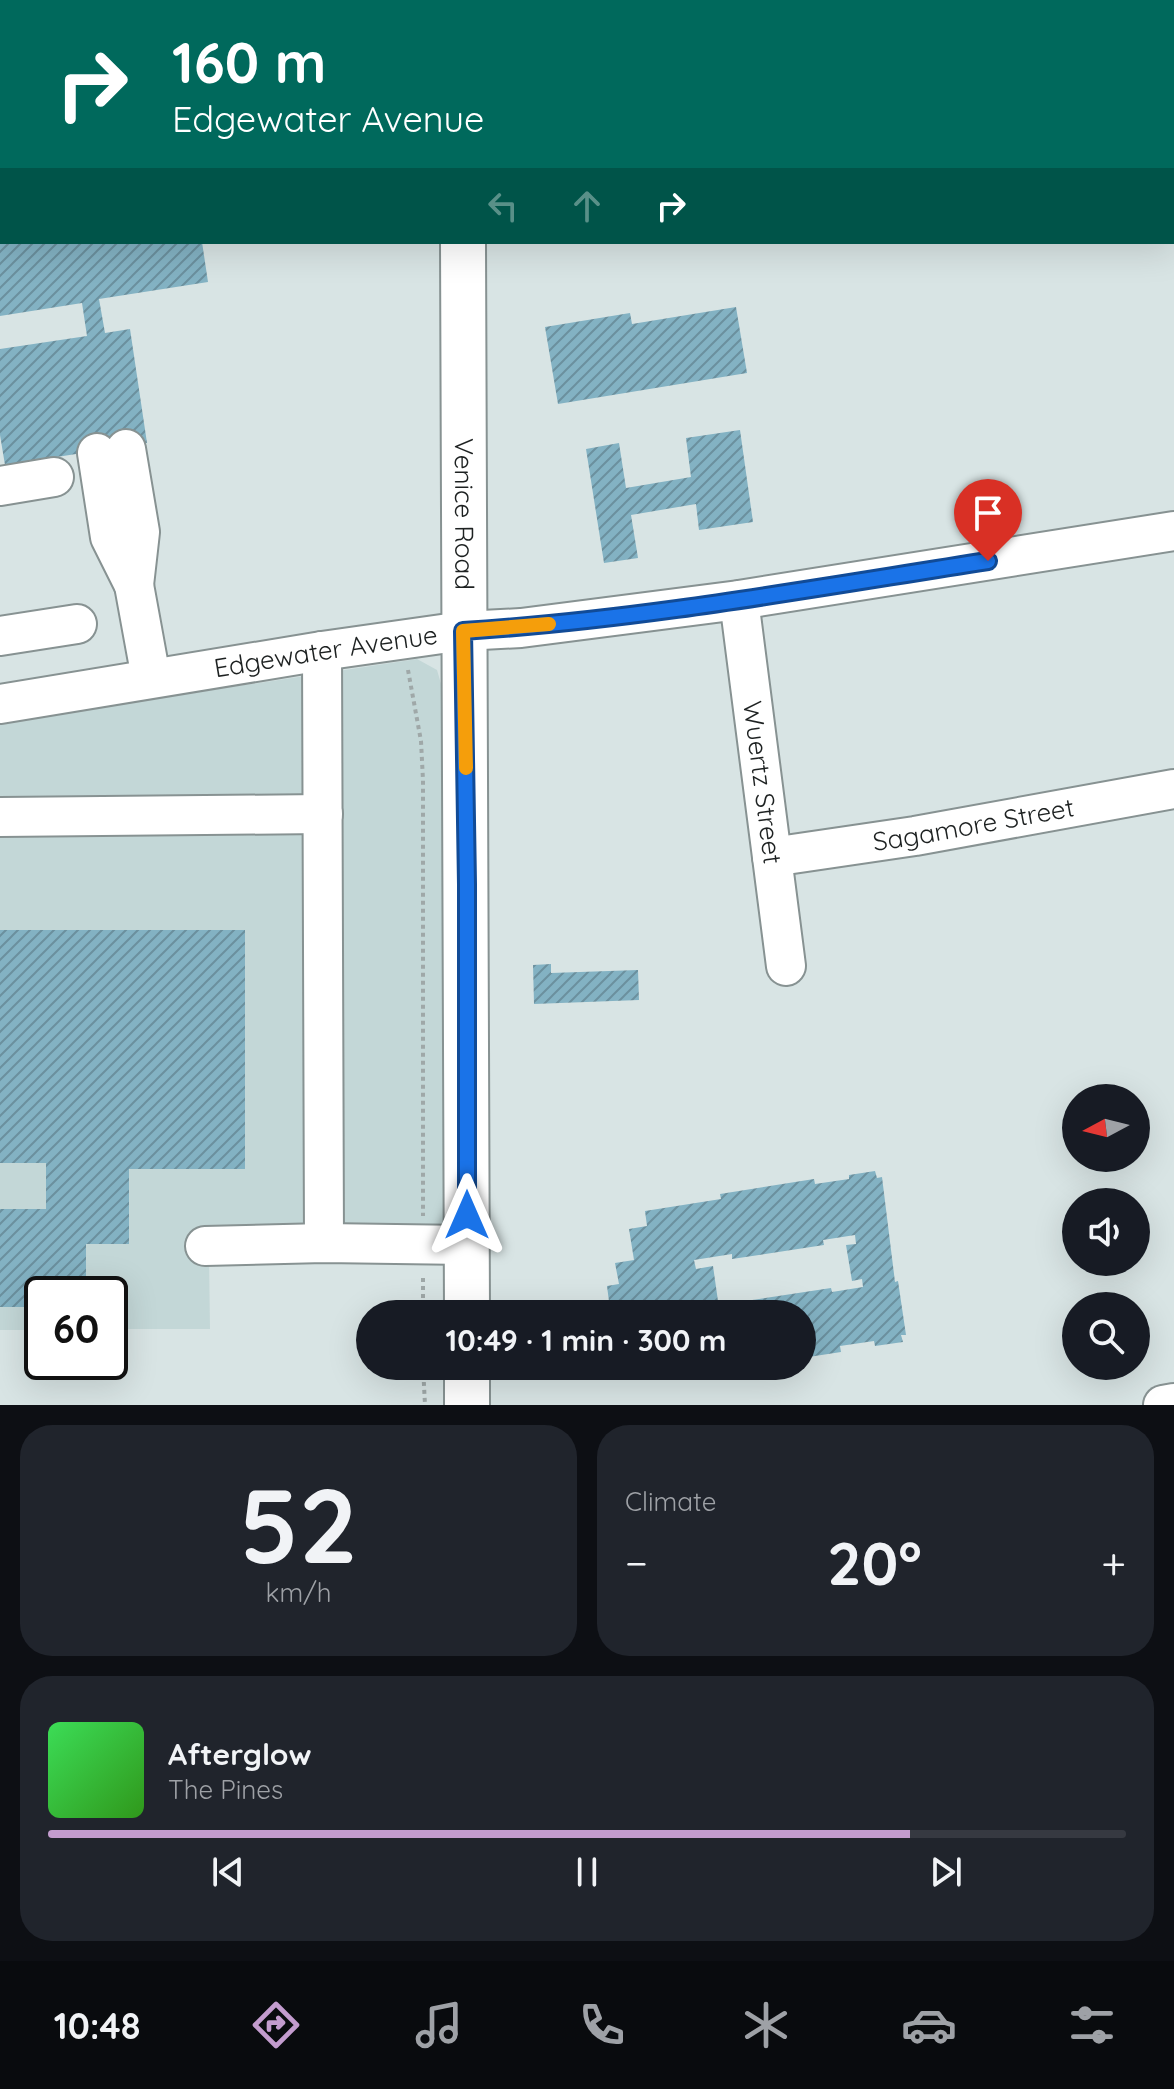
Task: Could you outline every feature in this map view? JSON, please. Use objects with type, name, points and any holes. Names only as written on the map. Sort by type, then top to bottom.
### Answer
[{"type":"main road","name":"Venice Road","points":[[467,246],[463,631],[467,884],[467,1300]]},
{"type":"main road","points":[[467,1380],[467,1405]]},
{"type":"street","points":[[111,451],[110,537],[134,585],[151,678]]},
{"type":"street","points":[[0,486],[54,477]]},
{"type":"street","name":"Edgewater Avenue","points":[[0,704],[322,651],[463,631],[521,628],[739,600],[1174,531]]},
{"type":"street","name":"Wuertz Street","points":[[739,600],[786,966]]},
{"type":"street","points":[[0,636],[77,624]]},
{"type":"street","points":[[322,651],[324,1243]]},
{"type":"street","name":"Sagamore Street","points":[[772,857],[915,836],[1174,789]]},
{"type":"street","points":[[0,817],[323,814]]},
{"type":"street","points":[[205,1246],[324,1243],[467,1245]]},
{"type":"street","points":[[1163,1405],[1174,1403]]},
{"type":"path","points":[[410,674],[421,741],[423,780],[423,1300]]},
{"type":"path","points":[[424,1380],[425,1405]]},
{"type":"shaded area","points":[[417,659],[437,670],[443,691],[447,1257],[209,1256],[210,1329],[128,1329],[128,1276],[24,1276],[24,1330],[0,1330],[0,722]]},
{"type":"building","points":[[0,244],[202,244],[208,282],[99,299],[105,333],[130,329],[147,443],[5,465],[0,435],[0,349],[87,336],[82,303],[0,316]]},
{"type":"building","points":[[736,307],[747,373],[558,404],[545,327],[630,313],[632,324]]},
{"type":"building","points":[[740,430],[753,522],[699,530],[696,504],[631,515],[638,558],[604,563],[586,449],[619,443],[626,488],[691,477],[686,438]]},
{"type":"building","points":[[0,930],[245,930],[245,1169],[129,1169],[129,1244],[86,1244],[86,1276],[24,1276],[24,1307],[0,1307],[0,1209],[46,1209],[46,1163],[0,1163]]},
{"type":"building","points":[[551,964],[551,973],[638,970],[639,1000],[534,1004],[533,965]]},
{"type":"building","points":[[875,1171],[877,1178],[882,1177],[895,1282],[898,1281],[906,1335],[901,1335],[903,1342],[875,1346],[874,1341],[840,1346],[841,1352],[816,1356],[816,1300],[752,1300],[831,1288],[832,1292],[863,1287],[862,1279],[852,1281],[846,1245],[856,1244],[855,1235],[823,1240],[824,1245],[732,1259],[732,1254],[694,1260],[696,1269],[713,1266],[718,1300],[609,1300],[607,1286],[619,1284],[615,1263],[634,1260],[629,1229],[647,1226],[645,1211],[721,1199],[720,1194],[814,1179],[815,1184],[849,1179],[849,1175]]},
{"type":"slow traffic","points":[[466,768],[463,631],[549,624]]},
{"type":"route","points":[[467,1215],[463,631],[521,628],[739,600],[988,561]]}]
